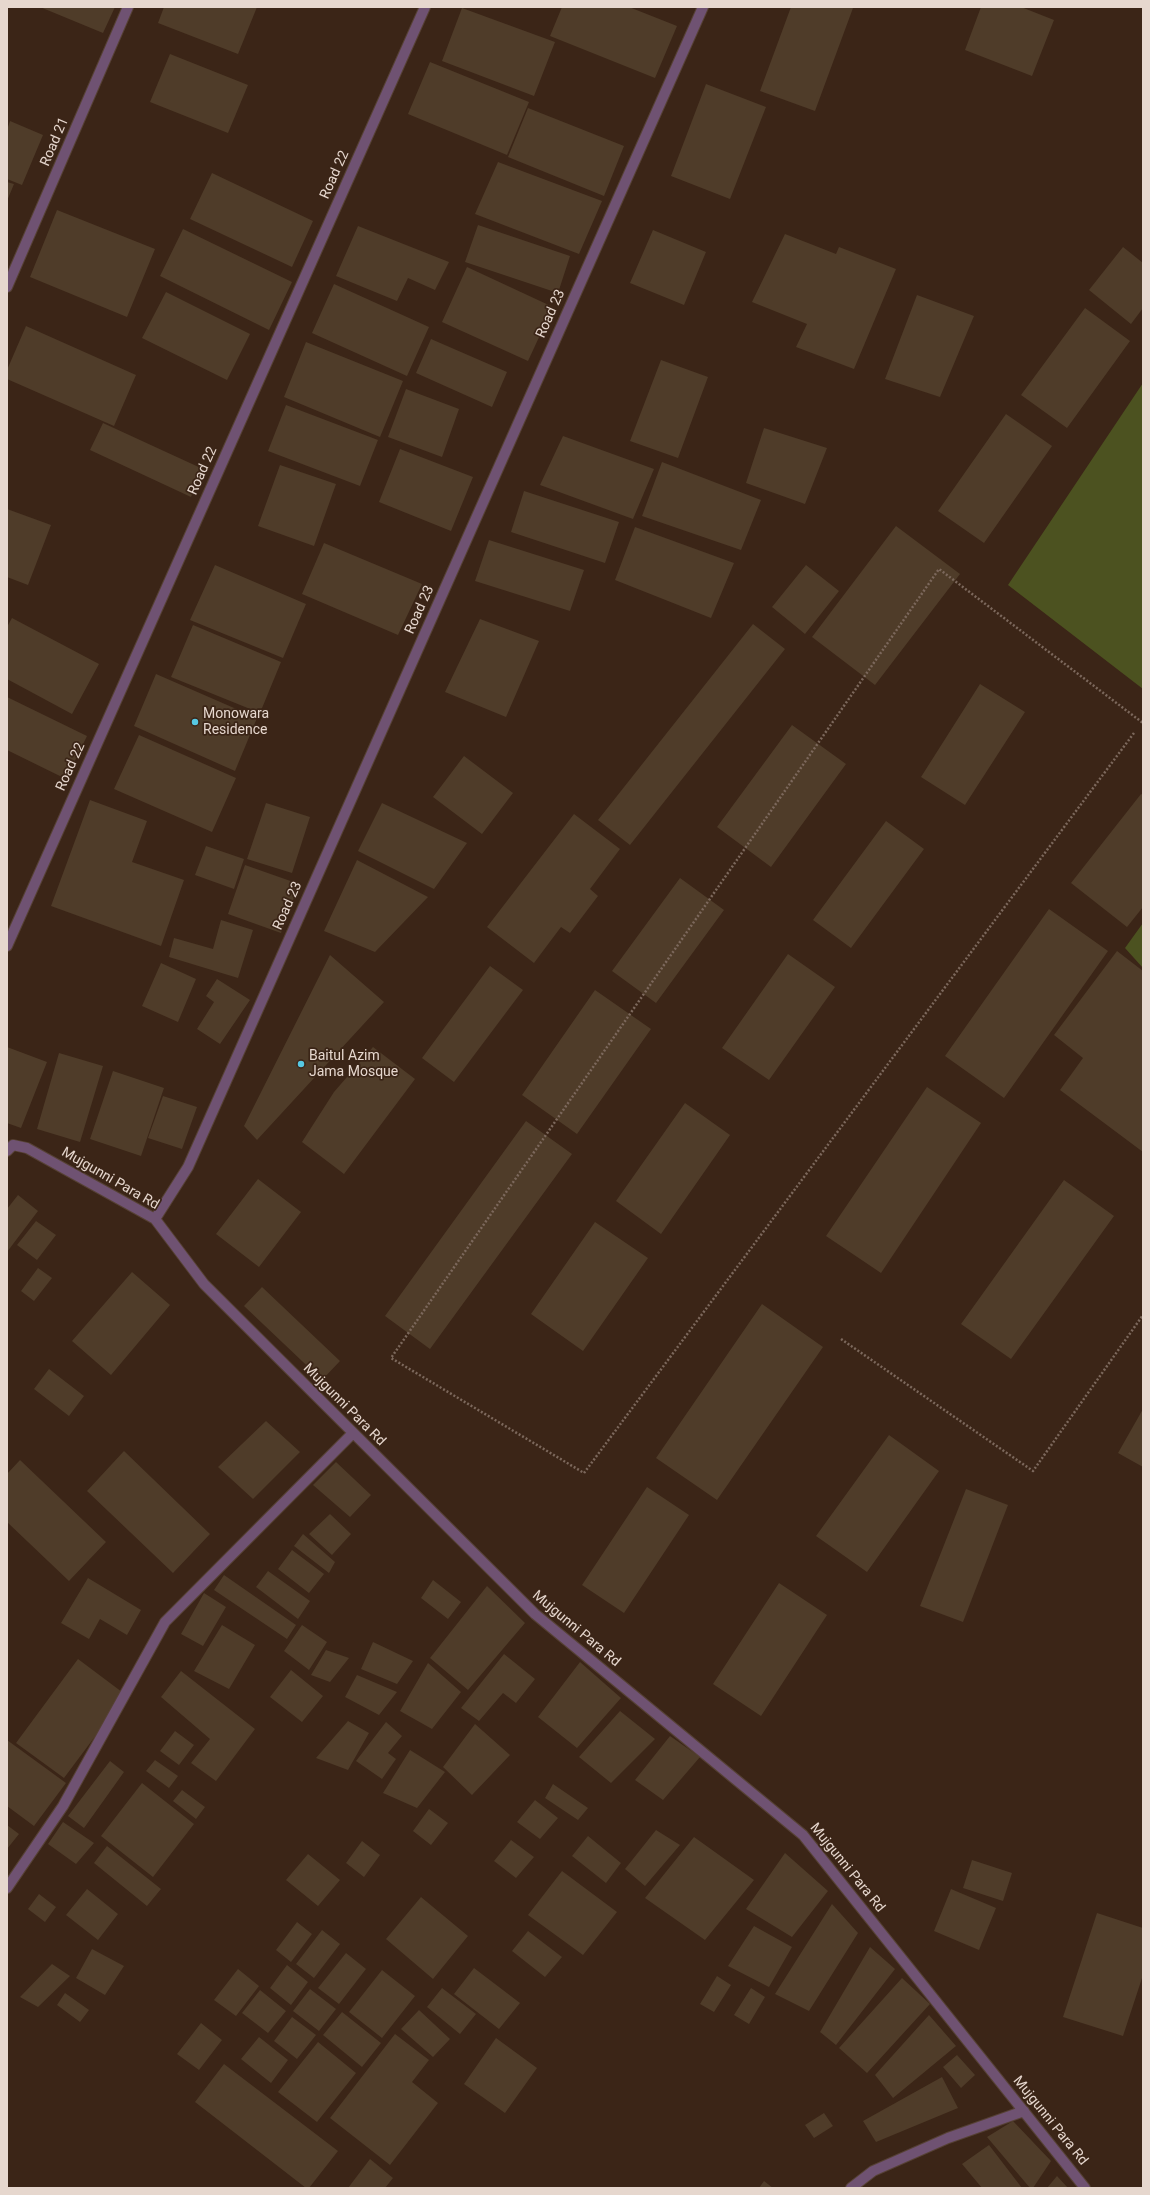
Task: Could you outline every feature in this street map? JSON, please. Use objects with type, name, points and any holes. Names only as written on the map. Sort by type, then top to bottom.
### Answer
[{"type":"street","name":"Road 21","points":[[7,287],[128,7]]},
{"type":"street","name":"Road 22","points":[[7,946],[425,7]]},
{"type":"street","name":"Road 23","points":[[155,1219],[188,1167],[703,7]]},
{"type":"street","name":"Mujgunni Para Rd","points":[[7,1151],[13,1145],[28,1148],[155,1219],[204,1284],[535,1614],[803,1835],[1085,2188]]},
{"type":"street","points":[[7,1888],[63,1806],[165,1622],[353,1433]]},
{"type":"street","points":[[850,2188],[873,2171],[948,2138],[1024,2111]]},
{"type":"path","points":[[1134,733],[584,1473],[391,1358],[939,569],[1143,723]]},
{"type":"path","points":[[842,1339],[1032,1471],[1143,1315]]},
{"type":"green space","points":[[1143,383],[1143,689],[1008,585]]},
{"type":"green space","points":[[1143,923],[1143,968],[1125,948]]},
{"type":"building","points":[[40,7],[115,7],[103,33]]},
{"type":"building","points":[[164,7],[257,7],[238,54],[158,23]]},
{"type":"building","points":[[562,7],[629,7],[677,26],[655,78],[550,36]]},
{"type":"building","points":[[791,7],[853,8],[815,111],[760,91]]},
{"type":"building","points":[[981,7],[1021,7],[1054,20],[1032,76],[965,50]]},
{"type":"building","points":[[462,8],[555,42],[534,96],[442,61]]},
{"type":"building","points":[[170,54],[248,85],[228,133],[150,102]]},
{"type":"building","points":[[430,62],[529,102],[507,155],[408,114]]},
{"type":"building","points":[[706,84],[766,107],[730,199],[671,176]]},
{"type":"building","points":[[528,108],[624,146],[604,196],[508,157]]},
{"type":"building","points":[[10,121],[43,135],[22,185],[7,179],[7,130]]},
{"type":"building","points":[[498,162],[602,201],[579,254],[475,214]]},
{"type":"building","points":[[212,173],[313,221],[292,267],[190,219]]},
{"type":"building","points":[[7,182],[14,184],[7,201]]},
{"type":"building","points":[[57,210],[155,249],[127,317],[30,277]]},
{"type":"building","points":[[478,225],[570,256],[558,293],[465,262]]},
{"type":"building","points":[[358,226],[449,262],[435,290],[408,278],[397,301],[336,276]]},
{"type":"building","points":[[183,229],[292,282],[269,330],[160,276]]},
{"type":"building","points":[[653,230],[706,252],[684,305],[630,283]]},
{"type":"building","points":[[785,234],[836,254],[839,247],[896,269],[854,369],[796,347],[807,324],[752,302]]},
{"type":"building","points":[[1123,247],[1143,263],[1143,308],[1131,324],[1089,290]]},
{"type":"building","points":[[467,267],[553,307],[528,361],[442,322]]},
{"type":"building","points":[[334,284],[429,327],[407,376],[312,333]]},
{"type":"building","points":[[166,292],[250,334],[227,380],[142,338]]},
{"type":"building","points":[[917,295],[974,316],[940,397],[885,379]]},
{"type":"building","points":[[1085,308],[1130,341],[1067,428],[1021,395]]},
{"type":"building","points":[[26,326],[136,375],[114,426],[7,379],[7,370]]},
{"type":"building","points":[[431,339],[507,372],[492,407],[416,373]]},
{"type":"building","points":[[306,342],[403,381],[380,437],[284,397]]},
{"type":"building","points":[[661,360],[708,377],[678,458],[630,441]]},
{"type":"building","points":[[406,389],[459,409],[442,457],[388,437]]},
{"type":"building","points":[[286,405],[378,440],[360,486],[268,451]]},
{"type":"building","points":[[1006,414],[1052,446],[984,543],[938,511]]},
{"type":"building","points":[[103,423],[203,469],[191,497],[90,450]]},
{"type":"building","points":[[764,428],[827,448],[805,504],[746,483]]},
{"type":"building","points":[[563,436],[654,469],[633,519],[540,485]]},
{"type":"building","points":[[400,449],[473,477],[451,531],[379,502]]},
{"type":"building","points":[[662,462],[761,500],[741,550],[642,516]]},
{"type":"building","points":[[280,465],[336,484],[314,546],[258,526]]},
{"type":"building","points":[[524,491],[619,522],[605,563],[511,532]]},
{"type":"building","points":[[7,509],[51,525],[28,585],[7,577]]},
{"type":"building","points":[[896,526],[960,574],[875,685],[812,637]]},
{"type":"building","points":[[635,527],[734,563],[711,618],[615,580]]},
{"type":"building","points":[[489,540],[584,570],[570,611],[475,581]]},
{"type":"building","points":[[324,543],[422,584],[398,635],[302,594]]},
{"type":"building","points":[[215,565],[306,604],[283,658],[190,620]]},
{"type":"building","points":[[806,565],[839,591],[805,634],[772,607]]},
{"type":"building","points":[[12,618],[99,664],[72,714],[7,679],[7,627]]},
{"type":"building","points":[[480,619],[539,641],[506,717],[445,692]]},
{"type":"building","points":[[753,624],[785,649],[630,845],[598,820]]},
{"type":"building","points":[[193,625],[281,662],[260,713],[171,677]]},
{"type":"building","name":"Monowara Residence","points":[[156,674],[257,718],[235,771],[134,726]]},
{"type":"building","points":[[980,684],[1025,712],[965,805],[921,777]]},
{"type":"building","points":[[7,697],[87,736],[66,779],[7,750]]},
{"type":"building","points":[[792,725],[846,764],[771,867],[717,827]]},
{"type":"building","points":[[139,735],[236,778],[212,832],[114,789]]},
{"type":"building","points":[[464,756],[513,793],[482,834],[433,797]]},
{"type":"building","points":[[1141,794],[1143,795],[1143,907],[1127,927],[1071,883]]},
{"type":"building","points":[[90,800],[147,821],[132,862],[184,880],[161,946],[51,906]]},
{"type":"building","points":[[266,803],[310,817],[292,873],[247,859]]},
{"type":"building","points":[[382,803],[467,843],[434,889],[358,851]]},
{"type":"building","points":[[574,814],[620,849],[590,889],[598,896],[570,933],[561,927],[534,963],[487,927]]},
{"type":"building","points":[[886,821],[924,849],[851,948],[813,920]]},
{"type":"building","points":[[206,846],[244,859],[234,889],[195,875]]},
{"type":"building","points":[[357,860],[428,897],[375,952],[324,931]]},
{"type":"building","points":[[245,865],[299,884],[281,933],[228,914]]},
{"type":"building","points":[[680,878],[724,910],[656,1003],[612,971]]},
{"type":"building","points":[[1049,909],[1108,951],[1004,1098],[945,1056]]},
{"type":"building","points":[[221,920],[253,930],[238,978],[169,957],[174,938],[213,949]]},
{"type":"building","points":[[1117,951],[1143,971],[1143,1152],[1060,1090],[1083,1058],[1054,1035]]},
{"type":"building","points":[[788,954],[835,987],[769,1080],[722,1048]]},
{"type":"building","name":"Baitul Azim Jama Mosque","points":[[330,955],[384,1002],[257,1140],[244,1126]]},
{"type":"building","points":[[161,963],[196,979],[178,1022],[142,1006]]},
{"type":"building","points":[[490,966],[523,990],[454,1082],[422,1058]]},
{"type":"building","points":[[217,979],[250,1000],[220,1044],[197,1029],[214,1002],[206,996]]},
{"type":"building","points":[[595,990],[651,1029],[577,1134],[522,1095]]},
{"type":"building","points":[[7,1047],[47,1062],[21,1128],[7,1123]]},
{"type":"building","points":[[373,1047],[415,1079],[344,1174],[302,1142],[334,1092]]},
{"type":"building","points":[[59,1053],[103,1066],[80,1142],[37,1129]]},
{"type":"building","points":[[113,1071],[164,1088],[141,1156],[90,1139]]},
{"type":"building","points":[[927,1087],[981,1123],[881,1273],[826,1236]]},
{"type":"building","points":[[163,1096],[197,1107],[182,1149],[148,1138]]},
{"type":"building","points":[[685,1103],[730,1135],[661,1234],[616,1201]]},
{"type":"building","points":[[526,1121],[572,1154],[430,1349],[385,1316]]},
{"type":"building","points":[[258,1179],[301,1212],[259,1267],[216,1234]]},
{"type":"building","points":[[1064,1180],[1114,1216],[1011,1359],[961,1324]]},
{"type":"building","points":[[18,1195],[38,1211],[7,1252],[7,1209]]},
{"type":"building","points":[[36,1221],[56,1235],[37,1260],[17,1245]]},
{"type":"building","points":[[595,1222],[648,1258],[583,1351],[531,1314]]},
{"type":"building","points":[[38,1268],[52,1278],[34,1301],[21,1291]]},
{"type":"building","points":[[132,1272],[170,1305],[111,1375],[72,1341]]},
{"type":"building","points":[[262,1287],[340,1361],[322,1380],[244,1306]]},
{"type":"building","points":[[762,1304],[823,1347],[717,1500],[656,1458]]},
{"type":"building","points":[[49,1369],[84,1396],[69,1416],[34,1389]]},
{"type":"building","points":[[1143,1409],[1143,1467],[1118,1453]]},
{"type":"building","points":[[266,1421],[300,1452],[253,1499],[218,1467]]},
{"type":"building","points":[[889,1435],[939,1471],[867,1572],[816,1536]]},
{"type":"building","points":[[124,1451],[210,1534],[173,1573],[87,1491]]},
{"type":"building","points":[[20,1460],[106,1542],[69,1581],[7,1522],[7,1474]]},
{"type":"building","points":[[336,1462],[371,1495],[350,1517],[313,1485]]},
{"type":"building","points":[[647,1487],[689,1515],[624,1613],[582,1585]]},
{"type":"building","points":[[966,1489],[1008,1505],[963,1622],[920,1606]]},
{"type":"building","points":[[330,1514],[351,1534],[332,1555],[309,1534]]},
{"type":"building","points":[[303,1534],[335,1562],[329,1573],[294,1546]]},
{"type":"building","points":[[292,1550],[324,1574],[309,1593],[278,1569]]},
{"type":"building","points":[[268,1571],[310,1601],[298,1619],[256,1587]]},
{"type":"building","points":[[224,1575],[296,1625],[287,1639],[214,1590]]},
{"type":"building","points":[[88,1578],[141,1610],[127,1635],[100,1619],[89,1639],[61,1623]]},
{"type":"building","points":[[433,1580],[461,1602],[448,1619],[421,1598]]},
{"type":"building","points":[[779,1583],[827,1615],[761,1716],[713,1684]]},
{"type":"building","points":[[487,1586],[525,1623],[468,1690],[430,1658]]},
{"type":"building","points":[[204,1593],[226,1607],[203,1646],[181,1634]]},
{"type":"building","points":[[222,1625],[255,1645],[229,1689],[194,1671]]},
{"type":"building","points":[[302,1625],[327,1642],[309,1670],[284,1651]]},
{"type":"building","points":[[373,1642],[413,1661],[397,1684],[361,1669]]},
{"type":"building","points":[[326,1650],[349,1658],[330,1682],[311,1675]]},
{"type":"building","points":[[504,1654],[535,1679],[516,1703],[503,1693],[479,1721],[461,1708]]},
{"type":"building","points":[[78,1659],[126,1695],[64,1778],[16,1743]]},
{"type":"building","points":[[580,1662],[621,1698],[577,1748],[538,1717]]},
{"type":"building","points":[[428,1663],[461,1692],[432,1729],[400,1711]]},
{"type":"building","points":[[291,1670],[323,1696],[302,1722],[270,1697]]},
{"type":"building","points":[[181,1671],[255,1729],[216,1781],[191,1763],[210,1739],[161,1697]]},
{"type":"building","points":[[357,1675],[397,1692],[379,1715],[345,1697]]},
{"type":"building","points":[[620,1711],[655,1739],[611,1783],[579,1757]]},
{"type":"building","points":[[348,1721],[369,1733],[348,1770],[316,1758]]},
{"type":"building","points":[[386,1722],[402,1736],[388,1753],[396,1759],[382,1779],[356,1761]]},
{"type":"building","points":[[475,1724],[510,1755],[472,1795],[443,1767]]},
{"type":"building","points":[[175,1731],[194,1745],[179,1765],[160,1751]]},
{"type":"building","points":[[670,1736],[700,1757],[663,1800],[635,1780]]},
{"type":"building","points":[[7,1740],[66,1783],[34,1826],[7,1806]]},
{"type":"building","points":[[410,1750],[445,1772],[417,1808],[383,1793]]},
{"type":"building","points":[[155,1760],[178,1776],[169,1788],[146,1771]]},
{"type":"building","points":[[110,1761],[124,1772],[84,1828],[68,1816]]},
{"type":"building","points":[[142,1783],[194,1824],[153,1877],[101,1836]]},
{"type":"building","points":[[553,1784],[588,1808],[578,1820],[545,1798]]},
{"type":"building","points":[[182,1790],[205,1807],[196,1819],[173,1801]]},
{"type":"building","points":[[535,1800],[558,1818],[540,1839],[517,1822]]},
{"type":"building","points":[[429,1809],[448,1823],[431,1845],[413,1831]]},
{"type":"building","points":[[63,1822],[94,1843],[76,1864],[48,1844]]},
{"type":"building","points":[[7,1825],[19,1834],[7,1849]]},
{"type":"building","points":[[656,1830],[680,1845],[645,1886],[625,1869]]},
{"type":"building","points":[[588,1836],[621,1863],[606,1883],[572,1856]]},
{"type":"building","points":[[694,1837],[754,1880],[705,1940],[645,1898]]},
{"type":"building","points":[[511,1840],[534,1857],[516,1878],[494,1861]]},
{"type":"building","points":[[362,1841],[380,1855],[364,1877],[346,1863]]},
{"type":"building","points":[[107,1846],[161,1889],[147,1906],[94,1863]]},
{"type":"building","points":[[785,1853],[828,1891],[792,1937],[746,1909]]},
{"type":"building","points":[[308,1854],[340,1880],[318,1906],[286,1880]]},
{"type":"building","points":[[972,1860],[1012,1873],[1003,1901],[963,1888]]},
{"type":"building","points":[[562,1871],[617,1912],[583,1955],[528,1915]]},
{"type":"building","points":[[87,1889],[118,1914],[98,1940],[66,1915]]},
{"type":"building","points":[[951,1889],[996,1908],[979,1950],[934,1931]]},
{"type":"building","points":[[39,1894],[56,1907],[45,1922],[28,1909]]},
{"type":"building","points":[[421,1897],[468,1936],[433,1979],[386,1939]]},
{"type":"building","points":[[832,1904],[858,1933],[809,2011],[775,1994]]},
{"type":"building","points":[[1097,1913],[1143,1928],[1143,1975],[1123,2036],[1063,2017]]},
{"type":"building","points":[[297,1922],[312,1934],[291,1962],[276,1950]]},
{"type":"building","points":[[754,1926],[792,1947],[769,1987],[728,1966]]},
{"type":"building","points":[[322,1930],[340,1944],[314,1978],[296,1964]]},
{"type":"building","points":[[528,1931],[562,1957],[545,1977],[512,1951]]},
{"type":"building","points":[[870,1947],[895,1969],[836,2045],[820,2032]]},
{"type":"building","points":[[92,1949],[124,1966],[105,1995],[76,1978]]},
{"type":"building","points":[[346,1953],[366,1969],[339,2004],[318,1988]]},
{"type":"building","points":[[52,1964],[70,1976],[38,2007],[20,1997]]},
{"type":"building","points":[[287,1965],[308,1982],[291,2005],[270,1988]]},
{"type":"building","points":[[474,1968],[520,2003],[499,2029],[454,1994]]},
{"type":"building","points":[[238,1969],[259,1986],[236,2016],[214,2000]]},
{"type":"building","points":[[382,1970],[415,1996],[382,2038],[349,2012]]},
{"type":"building","points":[[717,1976],[731,1985],[714,2012],[700,2004]]},
{"type":"building","points":[[902,1978],[930,2004],[867,2073],[839,2048]]},
{"type":"building","points":[[442,1988],[476,2014],[460,2034],[427,2007]]},
{"type":"building","points":[[751,1988],[765,1997],[749,2024],[734,2015]]},
{"type":"building","points":[[310,1989],[336,2009],[319,2031],[293,2011]]},
{"type":"building","points":[[260,1990],[286,2011],[268,2033],[242,2013]]},
{"type":"building","points":[[65,1993],[89,2010],[80,2022],[57,2005]]},
{"type":"building","points":[[419,2010],[450,2039],[433,2057],[401,2029]]},
{"type":"building","points":[[342,2012],[381,2043],[362,2067],[323,2035]]},
{"type":"building","points":[[929,2015],[956,2046],[893,2098],[875,2075]]},
{"type":"building","points":[[292,2017],[316,2035],[297,2059],[274,2041]]},
{"type":"building","points":[[201,2023],[222,2040],[199,2070],[177,2054]]},
{"type":"building","points":[[395,2034],[429,2060],[412,2082],[438,2103],[390,2165],[330,2118]]},
{"type":"building","points":[[259,2037],[288,2060],[271,2083],[241,2059]]},
{"type":"building","points":[[496,2038],[537,2068],[505,2113],[464,2084]]},
{"type":"building","points":[[318,2042],[356,2073],[317,2122],[278,2092]]},
{"type":"building","points":[[957,2055],[975,2075],[961,2088],[943,2067]]},
{"type":"building","points":[[224,2064],[338,2151],[309,2188],[306,2188],[195,2102]]},
{"type":"building","points":[[942,2077],[958,2108],[876,2142],[863,2121]]},
{"type":"building","points":[[824,2113],[833,2126],[814,2138],[805,2125]]},
{"type":"building","points":[[1013,2121],[1051,2161],[1033,2188],[1030,2188],[987,2137]]},
{"type":"building","points":[[989,2145],[1022,2188],[982,2188],[962,2164]]},
{"type":"building","points":[[370,2159],[393,2178],[385,2188],[348,2188]]},
{"type":"building","points":[[1057,2176],[1068,2188],[1047,2188]]},
{"type":"building","points":[[764,2181],[773,2188],[759,2188]]},
{"type":"place","name":"Monowara Residence","points":[[195,722]]},
{"type":"place","name":"Baitul Azim Jama Mosque","points":[[301,1064]]}]
